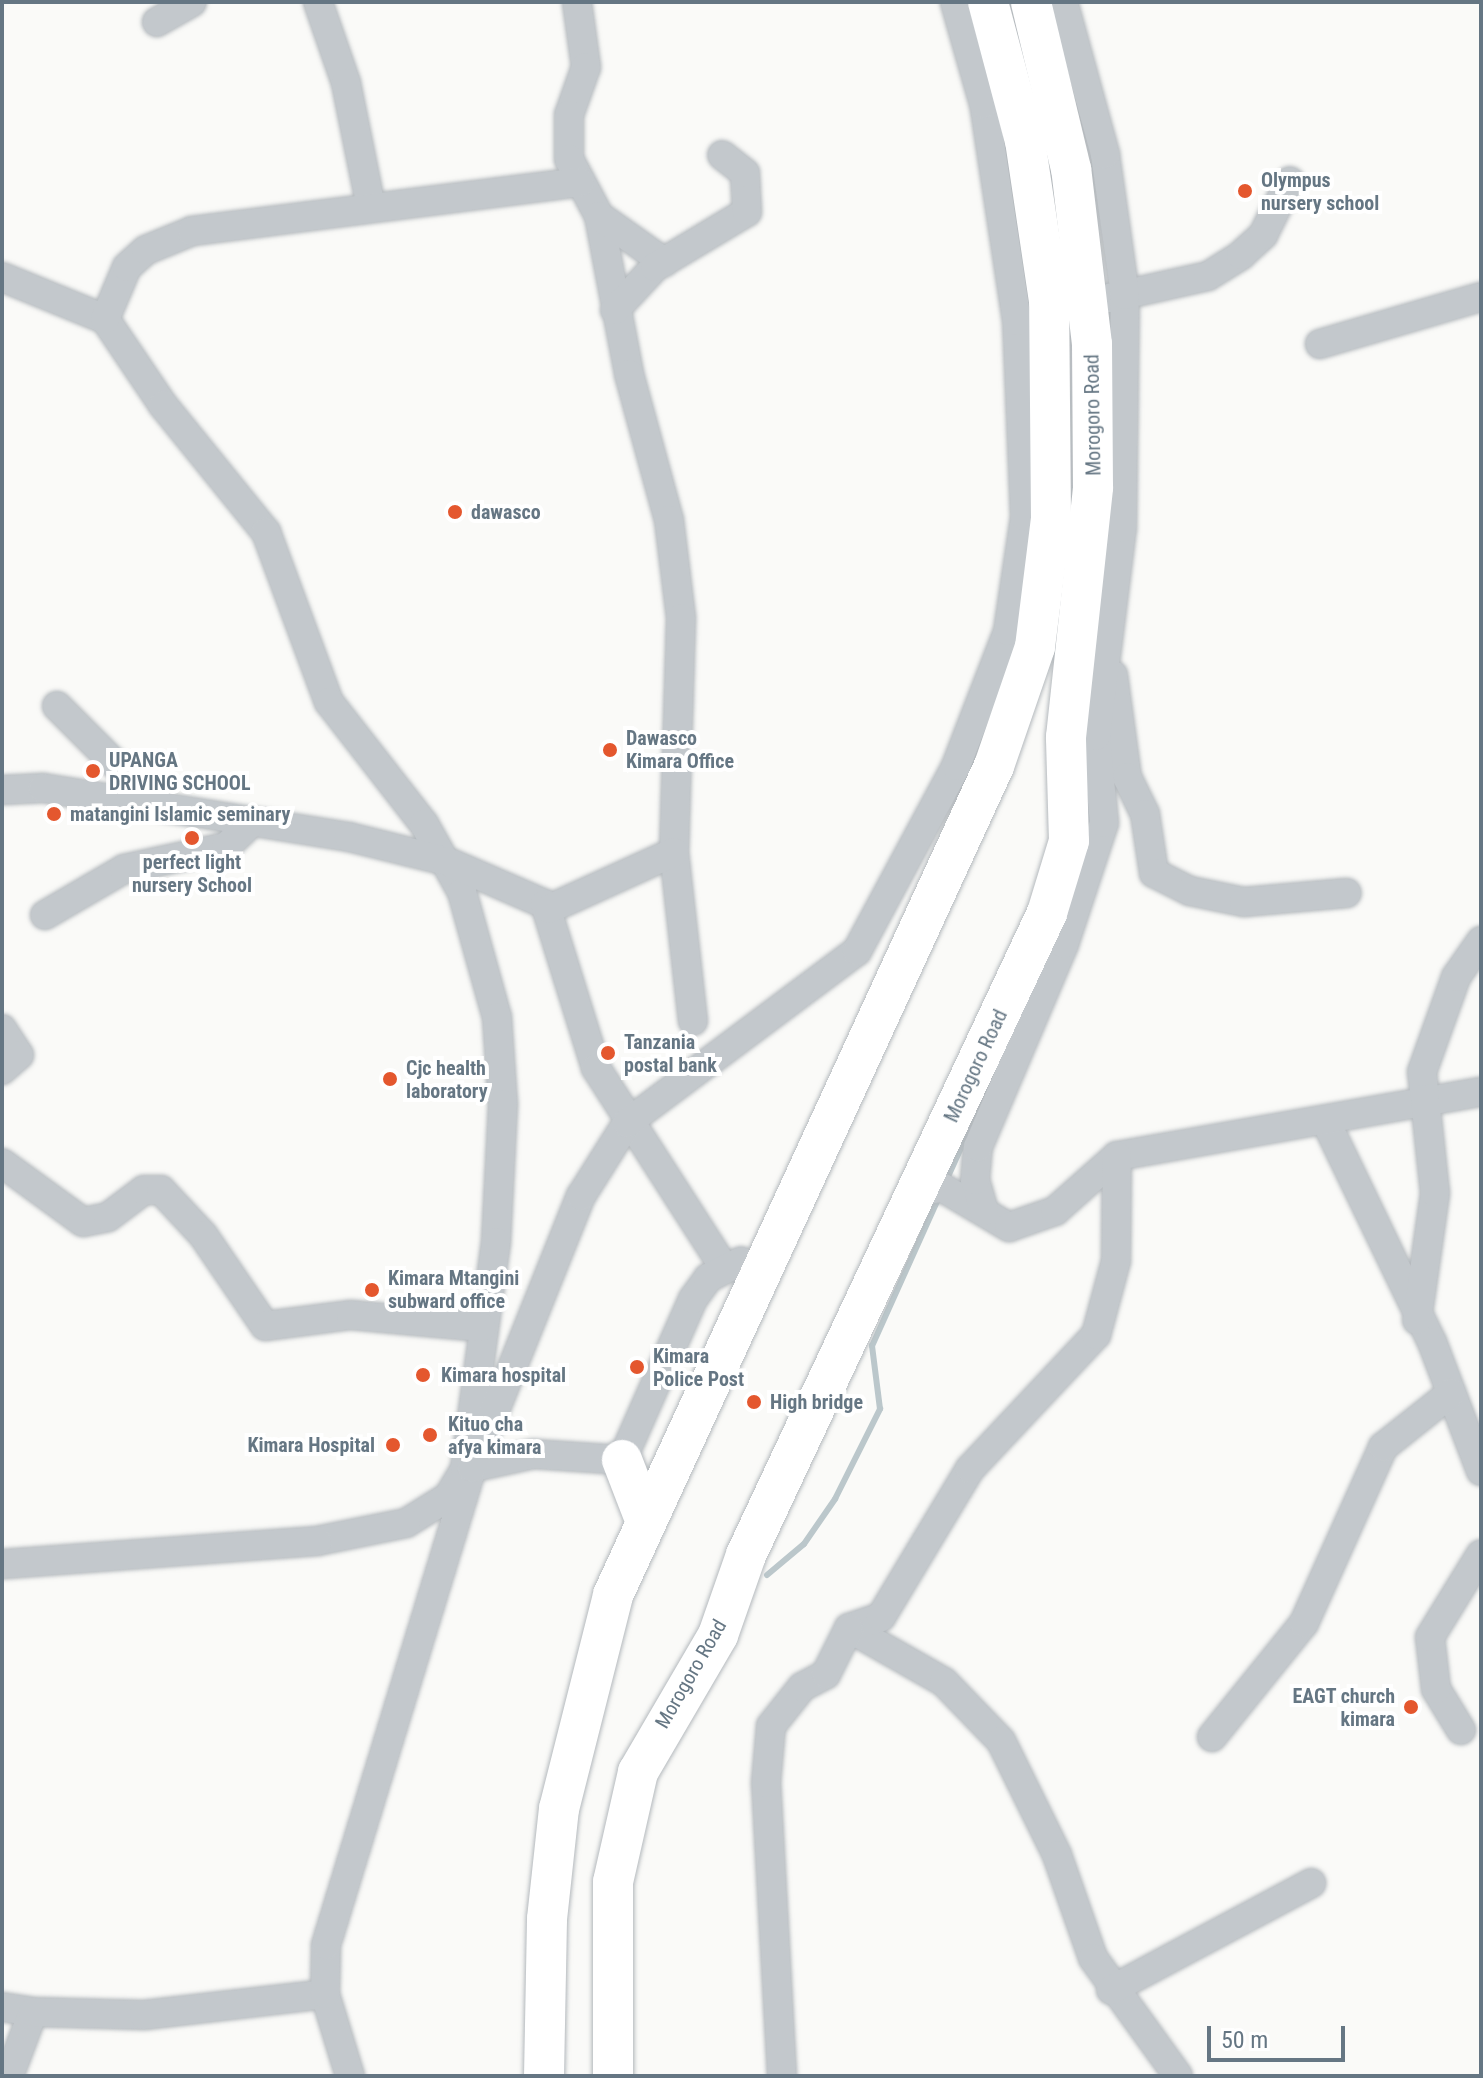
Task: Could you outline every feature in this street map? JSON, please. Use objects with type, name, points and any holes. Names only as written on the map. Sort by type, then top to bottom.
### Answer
[{"type":"highway","name":"Morogoro Road","points":[[544,2076],[547,1919],[559,1809],[592,1663],[644,1517],[994,766],[1035,647],[1051,518],[1049,301],[1025,141],[988,2]]},
{"type":"highway","name":"Morogoro Road","points":[[613,2076],[613,1882],[638,1772],[718,1635],[746,1555],[1047,913],[1069,841],[1066,737],[1093,487],[1107,296],[1071,169],[1031,2]]},
{"type":"highway","points":[[622,1460],[644,1517]]},
{"type":"street","points":[[157,22],[192,2]]},
{"type":"street","points":[[318,2],[346,83],[371,207]]},
{"type":"street","points":[[577,2],[586,67],[569,115],[569,159],[599,216],[615,310],[669,520],[681,618],[674,852],[693,1021]]},
{"type":"street","points":[[350,2076],[325,1994],[326,1945],[469,1468],[581,1196],[627,1123],[857,951],[956,766],[1008,631],[1025,517],[1017,321],[984,104],[955,2]]},
{"type":"street","points":[[1063,2],[1105,154],[1107,296],[1122,528],[1107,628],[1096,736],[1103,836],[978,1147],[975,1180],[984,1211],[994,1224],[1033,1222],[1117,1156],[1326,1122],[1481,1092]]},
{"type":"street","points":[[615,310],[664,262],[747,212],[745,173],[722,155]]},
{"type":"street","points":[[1107,296],[1208,276],[1241,255],[1263,235],[1290,181]]},
{"type":"street","points":[[105,319],[127,267],[156,245],[192,231],[580,182]]},
{"type":"street","points":[[599,216],[664,262]]},
{"type":"street","points":[[2,277],[105,319],[163,405],[266,532],[329,702],[446,861],[476,930],[500,1055],[496,1242],[481,1327],[469,1468],[448,1497],[406,1523],[372,1532],[192,1554],[2,1564]]},
{"type":"street","points":[[1320,344],[1481,297]]},
{"type":"street","points":[[1107,628],[1127,777],[1145,814],[1154,873],[1190,891],[1244,902],[1347,893]]},
{"type":"street","points":[[57,706],[134,783],[142,803]]},
{"type":"street","points":[[2,790],[142,803],[250,824],[349,837],[446,861],[549,909],[585,1038],[627,1123],[724,1267]]},
{"type":"street","points":[[45,915],[124,869],[226,847],[250,824]]},
{"type":"street","points":[[549,909],[674,852]]},
{"type":"street","points":[[1417,1320],[1435,1193],[1422,1102],[1435,1029],[1481,941]]},
{"type":"street","points":[[2,1029],[19,1055],[2,1070]]},
{"type":"street","points":[[1326,1122],[1451,1393],[1481,1471]]},
{"type":"street","points":[[782,2076],[766,1783],[771,1726],[802,1687],[826,1674],[849,1628],[881,1617],[970,1469],[1096,1335],[1116,1261],[1117,1156]]},
{"type":"street","points":[[2,1163],[83,1222],[103,1220],[144,1190],[161,1190],[203,1235],[265,1326],[351,1315],[481,1327]]},
{"type":"street","points":[[917,1191],[943,1188],[984,1211]]},
{"type":"street","points":[[469,1468],[533,1454],[622,1460],[693,1299],[724,1267],[765,1254]]},
{"type":"street","points":[[1212,1737],[1304,1623],[1383,1447],[1451,1393]]},
{"type":"street","points":[[1461,1730],[1436,1689],[1430,1637],[1481,1554]]},
{"type":"street","points":[[849,1628],[944,1682],[1001,1741],[1031,1793],[1111,1990],[1178,2076]]},
{"type":"street","points":[[1111,1990],[1311,1883]]},
{"type":"street","points":[[2,2007],[33,2012],[144,2015],[325,1994]]},
{"type":"street","points":[[9,2076],[33,2012]]},
{"type":"waterway","points":[[946,1181],[989,1086]]},
{"type":"waterway","points":[[767,1575],[804,1544],[835,1499],[880,1409],[872,1346],[938,1199]]},
{"type":"place","name":"Olympus nursery school","points":[[1245,191]]},
{"type":"place","name":"dawasco","points":[[455,512]]},
{"type":"place","name":"Dawasco Kimara Office","points":[[610,750]]},
{"type":"place","name":"UPANGA DRIVING SCHOOL","points":[[93,771]]},
{"type":"place","name":"matangini Islamic seminary","points":[[54,814]]},
{"type":"place","name":"perfect light nursery School","points":[[192,838]]},
{"type":"place","name":"Tanzania postal bank","points":[[608,1053]]},
{"type":"place","name":"Cjc health laboratory","points":[[390,1079]]},
{"type":"place","name":"Kimara Mtangini subward office","points":[[372,1290]]},
{"type":"place","name":"Kimara Police Post","points":[[637,1367]]},
{"type":"place","name":"Kimara hospital","points":[[423,1375]]},
{"type":"place","name":"High bridge","points":[[754,1402]]},
{"type":"place","name":"Kituo cha afya kimara","points":[[430,1435]]},
{"type":"place","name":"Kimara Hospital","points":[[393,1445]]},
{"type":"place","name":"EAGT church kimara","points":[[1411,1707]]}]
